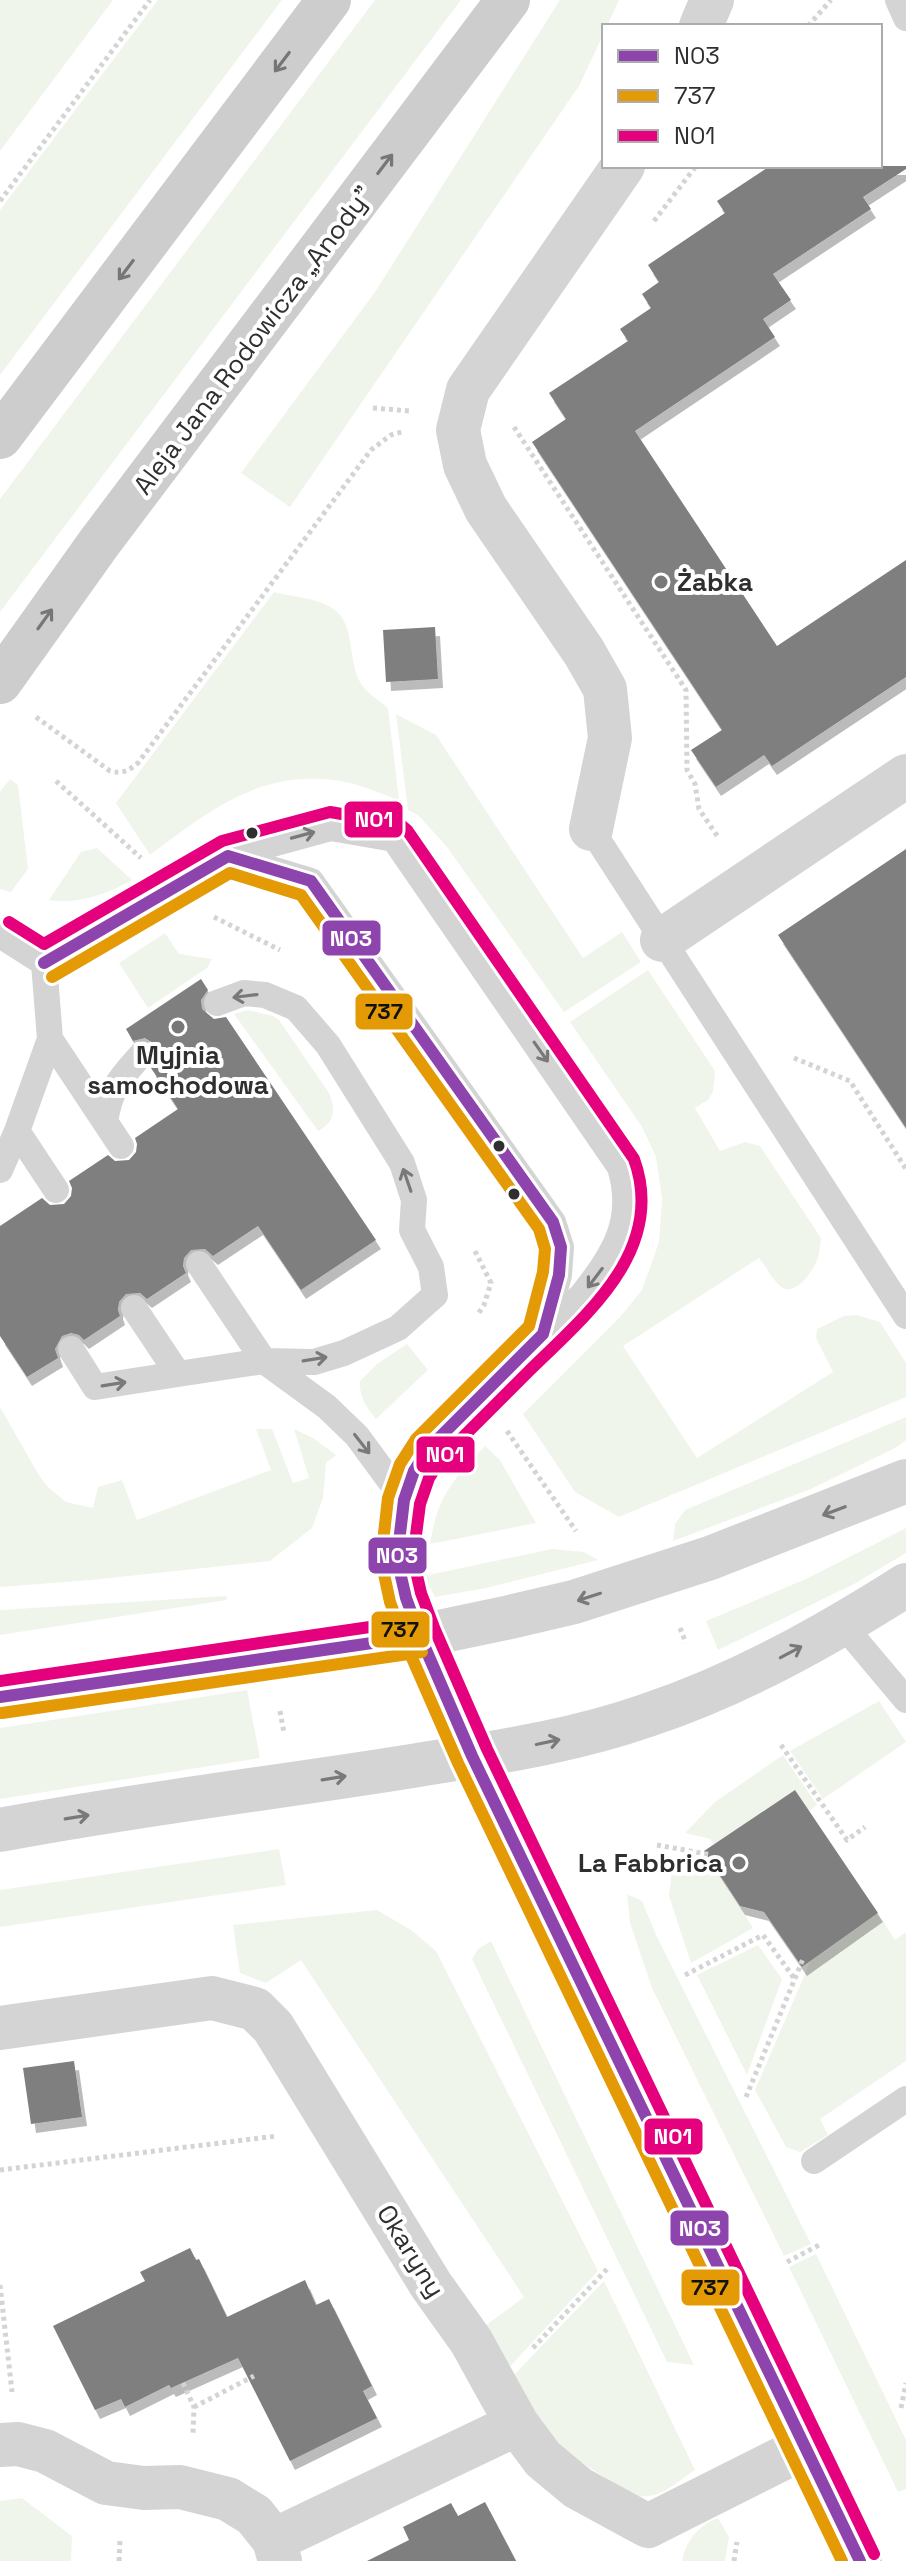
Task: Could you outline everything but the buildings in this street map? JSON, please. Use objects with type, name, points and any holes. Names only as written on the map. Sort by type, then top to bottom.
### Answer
[{"type":"main road","points":[[0,437],[329,0]]},
{"type":"main road","name":"Aleja Jana Rodowicza „Anody”","points":[[0,682],[99,543],[508,0]]},
{"type":"street","points":[[702,24],[712,0]]},
{"type":"street","points":[[591,829],[610,738],[605,689],[584,652],[486,509],[465,465],[458,430],[468,390],[622,168]]},
{"type":"street","points":[[662,940],[906,776]]},
{"type":"street","points":[[0,1697],[420,1636],[510,1617],[588,1598],[710,1558],[906,1481]]},
{"type":"street","points":[[0,1830],[546,1743],[645,1716],[708,1693],[843,1625],[906,1585]]},
{"type":"street","points":[[420,1636],[472,1756],[860,2561]]},
{"type":"street","name":"Okaryny","points":[[0,2028],[212,1998],[255,2009],[273,2027],[431,2285],[471,2341],[517,2424],[543,2459],[646,2544],[805,2447]]},
{"type":"street","points":[[9,2444],[45,2451],[106,2483],[144,2488],[180,2487],[228,2499],[254,2515],[277,2550],[517,2424]]},
{"type":"lane","points":[[898,0],[906,18]]},
{"type":"lane","points":[[44,963],[228,856],[331,828],[394,839],[620,1167],[626,1207],[622,1230],[610,1256],[582,1295],[428,1449],[414,1471],[404,1500],[397,1559],[406,1598],[420,1636]]},
{"type":"lane","points":[[591,829],[906,1316]]},
{"type":"lane","points":[[228,856],[311,881],[553,1222],[561,1247],[559,1275],[543,1334]]},
{"type":"lane","points":[[0,935],[44,963]]},
{"type":"lane","points":[[0,1170],[50,1039],[44,963]]},
{"type":"lane","points":[[71,1349],[95,1387],[264,1361],[314,1362],[344,1353],[398,1328],[435,1295],[431,1267],[412,1230],[414,1200],[402,1163],[328,1045],[296,1008],[265,995],[244,993],[217,1003]]},
{"type":"lane","points":[[50,1039],[121,1146]]},
{"type":"lane","points":[[105,1122],[108,1101],[117,1081],[142,1054]]},
{"type":"lane","points":[[17,1131],[56,1190]]},
{"type":"lane","points":[[199,1264],[264,1361],[337,1416],[357,1436],[404,1500]]},
{"type":"lane","points":[[134,1308],[178,1374]]},
{"type":"lane","points":[[843,1625],[906,1700]]},
{"type":"lane","points":[[814,2161],[906,2099]]},
{"type":"path","points":[[0,201],[150,0]]},
{"type":"path","points":[[810,24],[831,0]]},
{"type":"path","points":[[649,228],[694,168]]},
{"type":"path","points":[[507,416],[686,690],[687,770],[695,784],[699,809],[718,838]]},
{"type":"path","points":[[47,726],[110,771],[120,774],[129,771],[371,450],[380,441],[401,431],[458,430]]},
{"type":"path","points":[[793,1057],[850,1081],[906,1169]]},
{"type":"path","points":[[279,1707],[285,1738]]},
{"type":"path","points":[[781,1745],[847,1840],[865,1827]]},
{"type":"path","points":[[657,1845],[712,1855]]},
{"type":"path","points":[[685,1975],[763,1935],[795,1978]]},
{"type":"path","points":[[746,2097],[803,1959]]},
{"type":"path","points":[[0,2170],[293,2134],[333,2125]]},
{"type":"path","points":[[787,2262],[821,2244]]},
{"type":"path","points":[[574,2304],[609,2267]]},
{"type":"path","points":[[0,2285],[9,2444]]},
{"type":"path","points":[[194,2407],[254,2376]]},
{"type":"path","points":[[901,2408],[906,2383]]},
{"type":"path","points":[[734,2561],[738,2533]]},
{"type":"shaded area","points":[[0,0],[113,0],[0,151]]},
{"type":"shaded area","points":[[158,0],[282,0],[0,375],[0,210]]},
{"type":"shaded area","points":[[375,0],[461,0],[0,612],[0,499]]},
{"type":"shaded area","points":[[560,0],[619,0],[608,24],[602,24],[602,37],[579,86],[290,507],[241,473],[375,292]]},
{"type":"shaded area","points":[[274,592],[329,606],[346,625],[360,682],[388,708],[399,800],[346,782],[290,780],[240,795],[195,822],[150,855],[116,803]]},
{"type":"shaded area","points":[[396,714],[436,735],[583,958],[622,932],[641,962],[564,1012],[447,847],[419,816],[408,810]]},
{"type":"shaded area","points":[[10,779],[18,785],[28,869],[11,892],[0,889],[0,792]]},
{"type":"shaded area","points":[[97,848],[132,880],[92,897],[71,901],[49,900],[81,852]]},
{"type":"shaded area","points":[[165,933],[179,954],[212,959],[207,968],[148,1008],[119,963]]},
{"type":"shaded area","points":[[648,970],[715,1071],[713,1092],[708,1100],[695,1108],[720,1151],[745,1142],[760,1146],[821,1238],[819,1255],[813,1268],[805,1280],[794,1288],[780,1286],[759,1258],[623,1346],[697,1458],[833,1372],[816,1338],[817,1329],[844,1316],[857,1315],[880,1322],[906,1363],[906,1397],[619,1517],[575,1492],[523,1414],[620,1317],[642,1290],[659,1242],[662,1199],[656,1157],[642,1127],[570,1022]]},
{"type":"shaded area","points":[[247,1010],[279,1020],[329,1093],[333,1105],[331,1120],[318,1131],[234,1014]]},
{"type":"shaded area","points":[[407,1344],[428,1370],[376,1419],[362,1397],[360,1381],[377,1364]]},
{"type":"shaded area","points":[[0,1407],[40,1477],[66,1502],[93,1508],[98,1487],[122,1480],[137,1520],[271,1470],[256,1429],[272,1429],[293,1483],[309,1478],[294,1429],[336,1455],[326,1463],[323,1498],[312,1528],[270,1561],[0,1587]]},
{"type":"shaded area","points":[[906,1417],[906,1440],[897,1447],[811,1489],[673,1541],[675,1524],[685,1510]]},
{"type":"shaded area","points":[[485,1446],[500,1460],[536,1523],[430,1544],[437,1513],[448,1490]]},
{"type":"shaded area","points":[[906,1528],[906,1553],[854,1584],[718,1650],[706,1621],[806,1579]]},
{"type":"shaded area","points":[[552,1549],[584,1552],[598,1560],[486,1588],[435,1597],[424,1576]]},
{"type":"shaded area","points":[[226,1596],[227,1600],[0,1635],[0,1610]]},
{"type":"shaded area","points":[[247,1690],[260,1758],[0,1799],[0,1728]]},
{"type":"shaded area","points":[[879,1701],[906,1742],[823,1799],[790,1751]]},
{"type":"shaded area","points":[[783,1755],[817,1805],[809,1811],[795,1790],[713,1845],[711,1839],[685,1833],[715,1802]]},
{"type":"shaded area","points":[[279,1849],[286,1885],[0,1927],[0,1890]]},
{"type":"shaded area","points":[[673,1862],[712,1862],[753,1928],[691,1963],[669,1896]]},
{"type":"shaded area","points":[[627,1894],[642,1901],[657,1937],[811,2244],[784,2256],[652,1988],[630,1923]]},
{"type":"shaded area","points":[[377,1910],[411,1930],[436,1951],[598,2271],[506,2371],[485,2326],[524,2297],[301,1960],[266,1983],[240,1973],[233,1925]]},
{"type":"shaded area","points":[[878,1913],[895,1940],[906,1932],[906,2061],[820,2119],[828,2135],[800,2152],[786,2147],[755,2090],[811,1960]]},
{"type":"shaded area","points":[[491,1941],[694,2365],[667,2362],[472,1959],[478,1949]]},
{"type":"shaded area","points":[[758,1945],[782,1979],[747,2075],[697,1975]]},
{"type":"shaded area","points":[[816,2254],[906,2440],[906,2489],[898,2492],[789,2267]]},
{"type":"shaded area","points":[[604,2281],[695,2470],[666,2490],[650,2496],[633,2495],[563,2451],[511,2378]]},
{"type":"shaded area","points":[[22,2498],[72,2536],[71,2561],[0,2561],[0,2501]]},
{"type":"shaded area","points":[[718,2518],[729,2537],[725,2561],[682,2561],[694,2535]]},
{"type":"transit line","name":"N01","points":[[9,922],[44,944],[222,841],[330,812],[400,824],[634,1159],[641,1192],[640,1223],[630,1251],[596,1304],[441,1459],[429,1478],[420,1504],[413,1558],[421,1593],[435,1630],[487,1749],[874,2554]]},
{"type":"transit line","name":"N03","points":[[44,963],[228,856],[311,881],[553,1222],[561,1247],[559,1275],[543,1334],[428,1449],[414,1471],[404,1500],[397,1559],[406,1598],[420,1636],[472,1756],[860,2561]]},
{"type":"transit line","name":"737","points":[[52,977],[230,873],[301,895],[539,1229],[545,1249],[543,1272],[529,1326],[416,1439],[400,1464],[388,1498],[381,1560],[390,1602],[458,1763],[842,2561]]},
{"type":"transit line","name":"N01","points":[[0,1681],[418,1620]]},
{"type":"transit line","name":"N03","points":[[0,1697],[420,1636]]},
{"type":"transit line","name":"737","points":[[2,1713],[422,1652]]},
{"type":"place","name":"Żabka","points":[[661,582]]},
{"type":"place","name":"Myjnia samochodowa","points":[[178,1027]]},
{"type":"place","name":"La Fabbrica","points":[[739,1863]]}]
